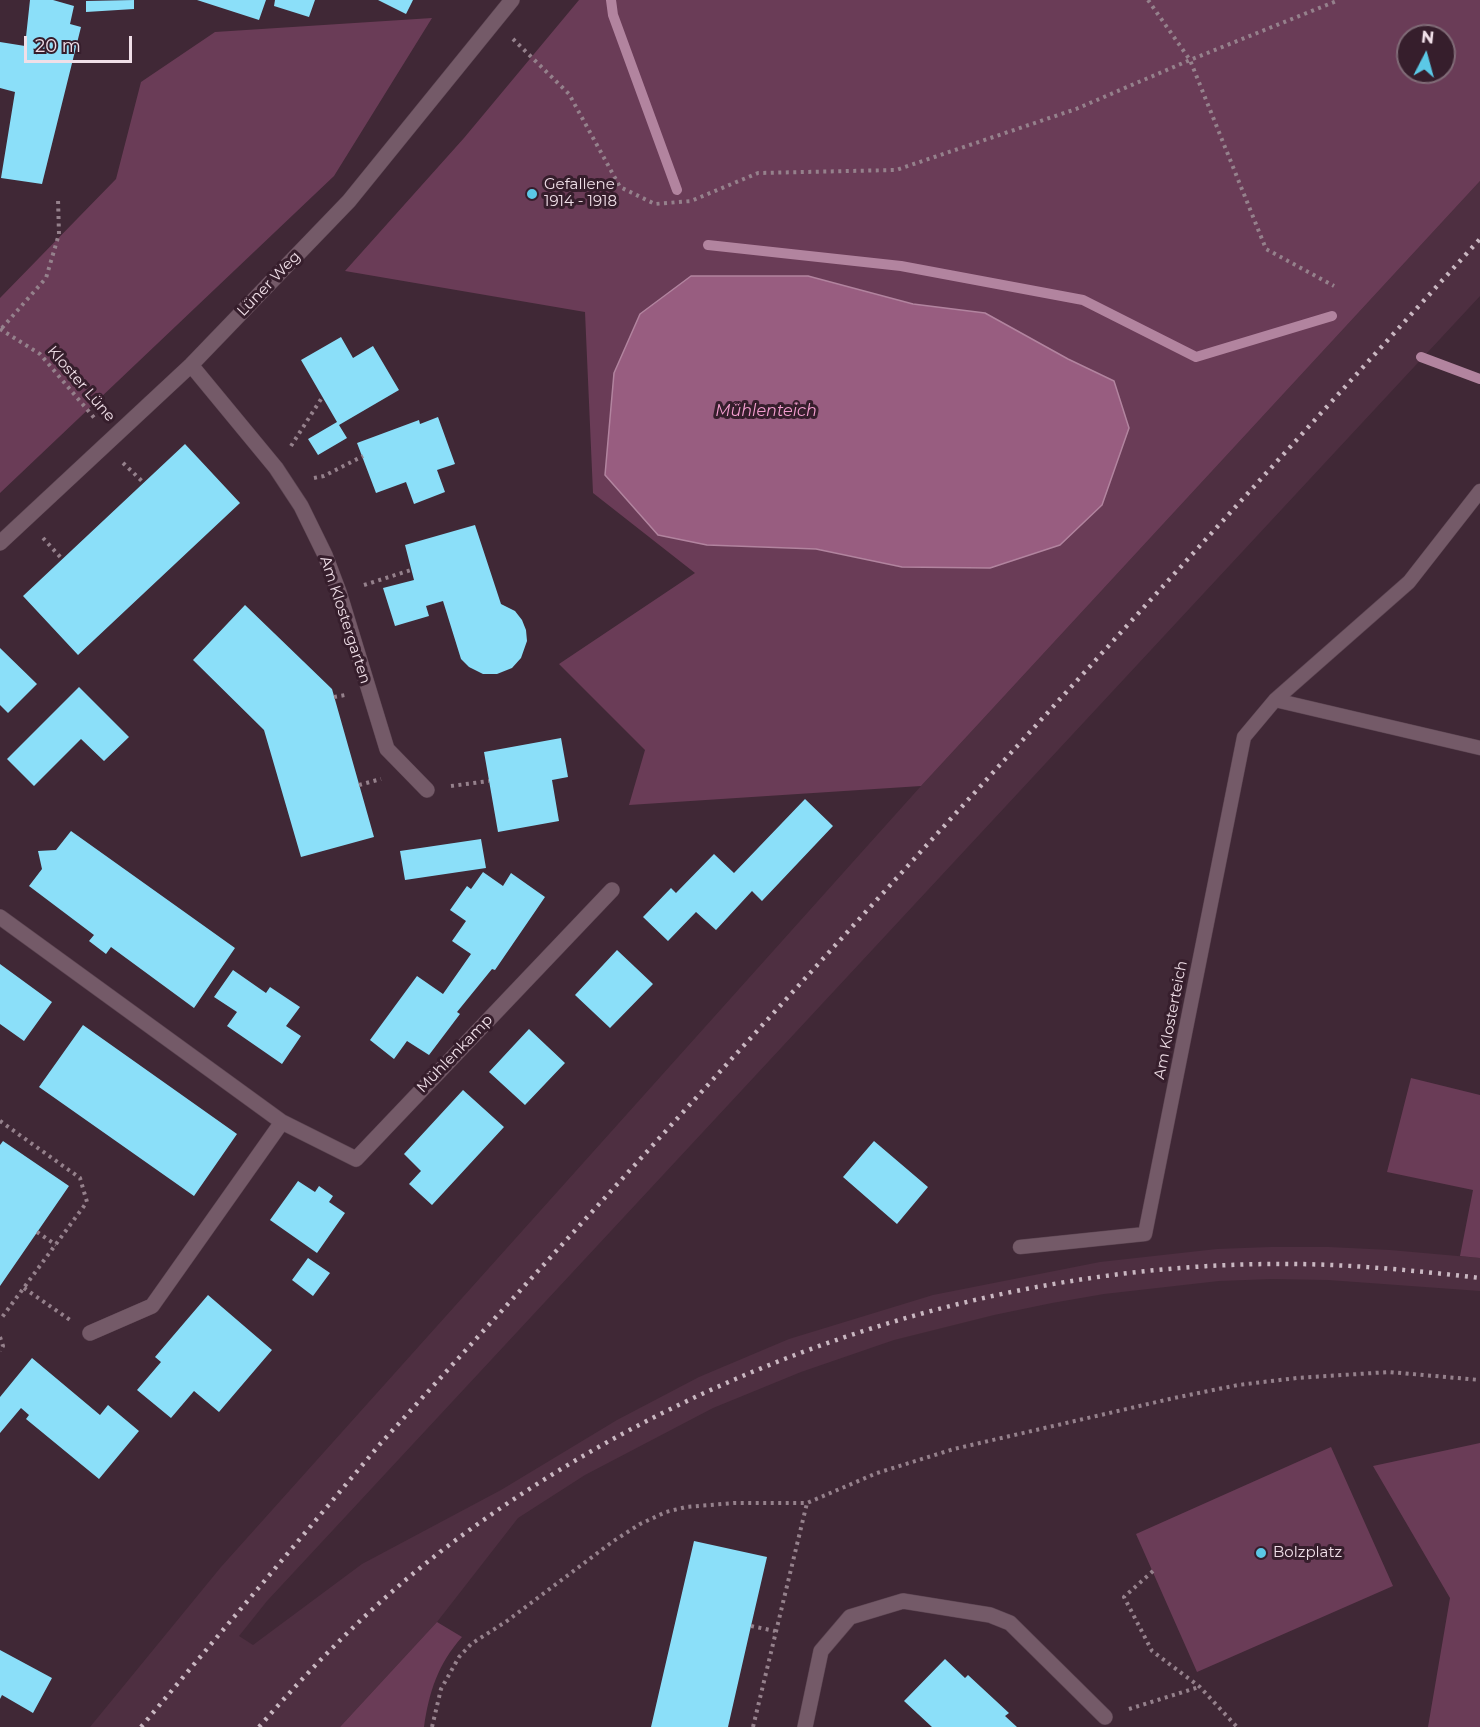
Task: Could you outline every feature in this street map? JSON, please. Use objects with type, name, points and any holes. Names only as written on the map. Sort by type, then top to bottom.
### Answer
[{"type":"street","name":"Lüner Weg","points":[[0,543],[191,365],[349,201],[512,0]]},
{"type":"street","name":"Am Klostergarten","points":[[191,365],[276,468],[301,506],[325,555],[339,592],[387,749],[427,790]]},
{"type":"street","name":"Mühlenkamp","points":[[0,917],[282,1122],[356,1159],[612,890]]},
{"type":"street","points":[[90,1333],[152,1306],[282,1122]]},
{"type":"street","points":[[805,1727],[821,1651],[850,1617],[903,1601],[990,1615],[1010,1623],[1105,1717]]},
{"type":"lane","name":"Am Klosterteich","points":[[1020,1247],[1145,1234],[1244,737],[1275,700],[1409,582],[1480,491]]},
{"type":"lane","points":[[1275,700],[1480,748]]},
{"type":"path","points":[[1148,0],[1190,60],[1266,249],[1334,286]]},
{"type":"path","points":[[495,21],[569,94],[620,187],[656,204],[691,201],[758,173],[896,170],[1076,109],[1339,0]]},
{"type":"path","points":[[1,328],[46,278],[59,234],[58,199]]},
{"type":"path","name":"Kloster Lüne","points":[[1,328],[40,354],[112,439]]},
{"type":"path","points":[[276,468],[323,396]]},
{"type":"path","points":[[287,484],[324,476],[363,456]]},
{"type":"path","points":[[339,592],[411,570]]},
{"type":"path","points":[[427,790],[489,781]]},
{"type":"path","points":[[0,1121],[80,1178],[87,1202],[1,1316]]},
{"type":"path","points":[[37,1232],[56,1245]]},
{"type":"path","points":[[24,1288],[90,1333]]},
{"type":"path","points":[[0,1337],[3,1346],[0,1351]]},
{"type":"path","points":[[432,1727],[441,1689],[459,1657],[471,1644],[507,1621],[640,1524],[666,1512],[686,1507],[734,1503],[807,1503],[877,1473],[954,1449],[1174,1398],[1238,1386],[1297,1378],[1389,1372],[1480,1380]]},
{"type":"path","points":[[753,1727],[807,1503]]},
{"type":"path","points":[[1153,1571],[1124,1597],[1152,1651],[1200,1687],[1237,1727]]},
{"type":"path","points":[[751,1626],[776,1631]]},
{"type":"path","points":[[1105,1717],[1200,1687]]},
{"type":"shaded area","points":[[579,0],[1480,0],[1480,181],[921,786],[629,805],[645,750],[559,664],[695,573],[593,493],[585,312],[345,271],[464,138]],"holes":[[[691,276],[808,276],[913,304],[1068,359],[1114,381],[1060,545],[990,568],[902,567],[816,549],[707,545],[614,373],[640,314]]]},
{"type":"shaded area","points":[[432,18],[334,176],[0,493],[0,298],[116,179],[141,82],[215,32]]},
{"type":"shaded area","points":[[1480,181],[1480,296],[267,1601],[239,1636],[253,1645],[362,1564],[501,1490],[617,1420],[699,1377],[789,1339],[933,1295],[1100,1262],[1217,1249],[1271,1247],[1390,1250],[1480,1258],[1480,1291],[1328,1280],[1219,1281],[1104,1294],[1052,1303],[894,1340],[801,1372],[713,1408],[585,1475],[518,1518],[437,1622],[340,1727],[90,1727],[221,1567],[921,786]]},
{"type":"shaded area","points":[[1411,1078],[1480,1095],[1480,1258],[1460,1256],[1473,1190],[1387,1172]]},
{"type":"shaded area","points":[[1480,1443],[1480,1727],[1428,1727],[1450,1598],[1373,1466]]},
{"type":"shaded area","name":"Bolzplatz","points":[[1331,1447],[1393,1586],[1197,1672],[1136,1534]]},
{"type":"shaded area","points":[[437,1622],[462,1637],[436,1679],[424,1727],[340,1727]]},
{"type":"water","name":"Mühlenteich","points":[[691,276],[808,276],[913,304],[985,313],[1068,359],[1114,381],[1129,428],[1102,505],[1060,545],[990,568],[902,567],[816,549],[707,545],[658,535],[605,475],[614,373],[640,314]]},
{"type":"building","points":[[30,0],[53,0],[74,6],[70,24],[81,27],[42,184],[1,178],[15,92],[0,88],[0,42],[25,46]]},
{"type":"building","points":[[134,0],[134,9],[86,12],[86,1]]},
{"type":"building","points":[[197,0],[266,0],[259,20]]},
{"type":"building","points":[[275,0],[315,0],[309,17],[274,6]]},
{"type":"building","points":[[378,0],[413,0],[406,14]]},
{"type":"building","points":[[341,337],[353,358],[373,346],[399,390],[339,425],[347,438],[318,455],[308,439],[337,422],[301,360]]},
{"type":"building","points":[[438,417],[455,464],[437,470],[445,492],[414,504],[406,482],[376,493],[357,443],[419,420],[420,424]]},
{"type":"building","points":[[185,444],[240,503],[78,655],[23,596]]},
{"type":"building","points":[[475,525],[501,604],[515,611],[526,630],[527,641],[521,658],[512,668],[497,674],[483,674],[469,667],[461,659],[443,601],[426,606],[429,616],[395,626],[383,588],[414,580],[405,545]]},
{"type":"building","points":[[245,605],[332,689],[374,837],[301,857],[264,730],[193,660]]},
{"type":"building","points":[[0,648],[37,684],[8,713],[0,705]]},
{"type":"building","points":[[79,687],[129,737],[104,761],[81,739],[34,786],[7,759]]},
{"type":"building","points":[[561,738],[568,777],[552,780],[559,821],[498,832],[484,752]]},
{"type":"building","points":[[805,799],[833,826],[762,901],[752,891],[716,930],[696,912],[668,941],[643,917],[671,888],[676,893],[714,854],[734,873]]},
{"type":"building","points":[[71,831],[235,948],[194,1008],[111,947],[106,954],[89,941],[94,935],[29,886],[42,869],[38,851],[56,850]]},
{"type":"building","points":[[481,839],[486,868],[405,880],[400,851]]},
{"type":"building","points":[[483,872],[503,886],[511,873],[545,897],[495,970],[492,969],[457,1012],[460,1014],[429,1055],[407,1041],[394,1059],[370,1040],[417,976],[443,994],[471,954],[452,941],[466,921],[450,910],[467,886],[471,889]]},
{"type":"building","points":[[617,950],[653,984],[610,1028],[575,995]]},
{"type":"building","points":[[0,964],[52,1002],[24,1041],[0,1024]]},
{"type":"building","points":[[233,970],[266,993],[270,987],[300,1007],[286,1026],[301,1036],[282,1064],[227,1026],[237,1012],[214,997]]},
{"type":"building","points":[[83,1025],[237,1134],[194,1196],[39,1087]]},
{"type":"building","points":[[529,1029],[565,1063],[525,1105],[489,1072]]},
{"type":"building","points":[[463,1090],[504,1127],[432,1205],[409,1184],[421,1171],[404,1154]]},
{"type":"building","points":[[3,1141],[69,1186],[0,1286],[0,1145]]},
{"type":"building","points":[[874,1141],[928,1187],[897,1224],[843,1177]]},
{"type":"building","points":[[298,1181],[315,1192],[319,1186],[333,1196],[329,1202],[345,1213],[317,1253],[270,1220]]},
{"type":"building","points":[[308,1258],[330,1273],[313,1296],[292,1280]]},
{"type":"building","points":[[208,1295],[272,1350],[219,1412],[194,1391],[171,1418],[137,1390],[161,1362],[155,1357]]},
{"type":"building","points":[[32,1358],[100,1415],[108,1405],[139,1431],[99,1479],[26,1419],[29,1415],[21,1408],[0,1433],[0,1397]]},
{"type":"building","points":[[694,1541],[767,1557],[728,1727],[651,1727]]},
{"type":"building","points":[[0,1650],[52,1678],[33,1713],[2,1695],[0,1699]]},
{"type":"building","points":[[945,1659],[965,1678],[968,1675],[1009,1713],[1005,1716],[1017,1727],[932,1727],[904,1701]]},
{"type":"waterway","points":[[611,0],[613,15],[677,190]]},
{"type":"waterway","points":[[708,245],[901,266],[1083,300],[1196,357],[1332,316]]},
{"type":"waterway","points":[[1421,357],[1480,379]]},
{"type":"railway","points":[[141,1727],[381,1443],[1480,239]]},
{"type":"railway","points":[[259,1727],[301,1680],[391,1592],[440,1552],[531,1488],[627,1431],[727,1383],[832,1342],[939,1309],[1048,1285],[1158,1270],[1269,1264],[1322,1265],[1480,1278]]},
{"type":"place","name":"Gefallene 1914 - 1918","points":[[532,194]]},
{"type":"place","name":"Bolzplatz","points":[[1261,1553]]}]
